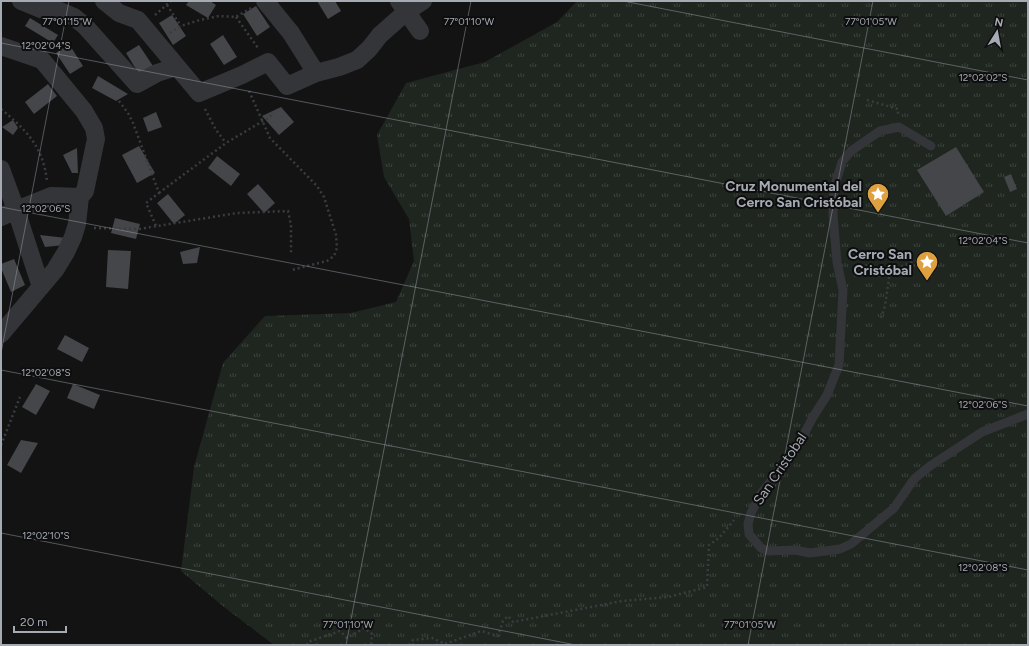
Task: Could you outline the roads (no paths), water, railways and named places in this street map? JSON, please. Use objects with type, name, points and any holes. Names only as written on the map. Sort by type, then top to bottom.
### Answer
[{"type":"street","points":[[21,1],[46,6],[74,18],[85,26],[137,84],[157,73],[176,67]]},
{"type":"street","points":[[104,1],[119,13],[138,20],[199,93],[242,75],[268,62],[287,86],[316,73],[339,67],[357,60],[369,49],[402,6],[423,1]]},
{"type":"street","points":[[269,4],[291,33],[316,73]]},
{"type":"street","points":[[402,6],[420,31]]},
{"type":"street","points":[[1,46],[42,60],[84,111],[94,128],[96,139],[85,191],[80,198],[76,227],[66,252],[55,270],[1,334]]},
{"type":"street","points":[[1,169],[9,214],[41,287]]},
{"type":"street","points":[[9,214],[49,197],[80,198]]},
{"type":"lane","name":"San Cristobal","points":[[931,146],[899,127],[880,131],[851,150],[842,162],[834,188],[833,215],[837,262],[843,290],[839,365],[827,395],[796,449],[760,495],[751,513],[748,524],[749,534],[761,548],[769,550],[795,550],[810,553],[840,549],[851,544],[894,508],[914,478],[930,466],[982,432],[1028,414]]},
{"type":"place","name":"Cruz Monumental del Cerro San Cristóbal","points":[[878,214]]},
{"type":"place","name":"Cerro San Cristóbal","points":[[927,282]]}]
